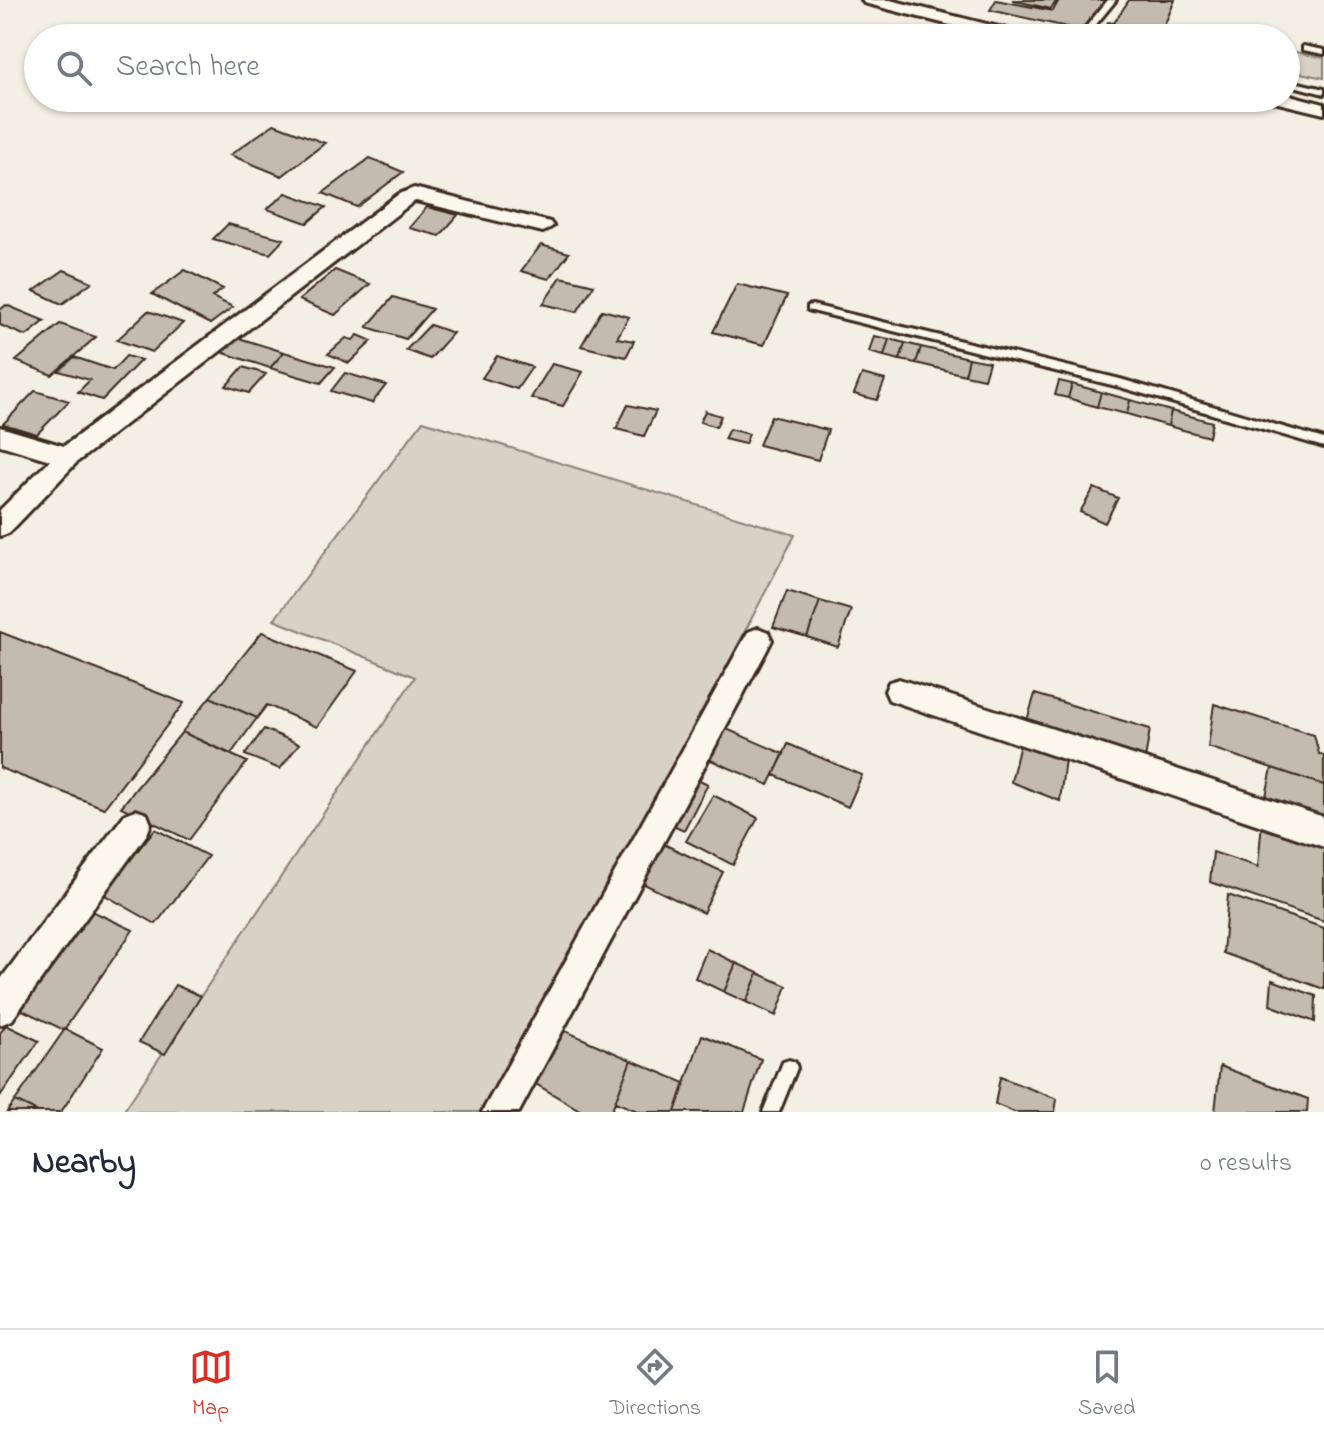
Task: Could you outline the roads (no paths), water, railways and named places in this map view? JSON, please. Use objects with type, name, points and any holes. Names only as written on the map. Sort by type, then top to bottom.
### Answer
[{"type":"street","points":[[870,0],[965,24]]},
{"type":"street","points":[[1300,103],[1324,109]]},
{"type":"street","points":[[0,526],[68,456],[414,194],[543,226]]},
{"type":"street","points":[[0,436],[68,456]]},
{"type":"street","points":[[500,1112],[758,640]]},
{"type":"street","points":[[899,691],[1324,832]]},
{"type":"street","points":[[0,1008],[136,824]]},
{"type":"lane","points":[[1092,24],[1112,0]]},
{"type":"lane","points":[[1306,48],[1324,52]]},
{"type":"lane","points":[[1300,86],[1324,92]]},
{"type":"lane","points":[[812,308],[1120,383],[1324,443]]},
{"type":"lane","points":[[771,1112],[789,1068]]}]
